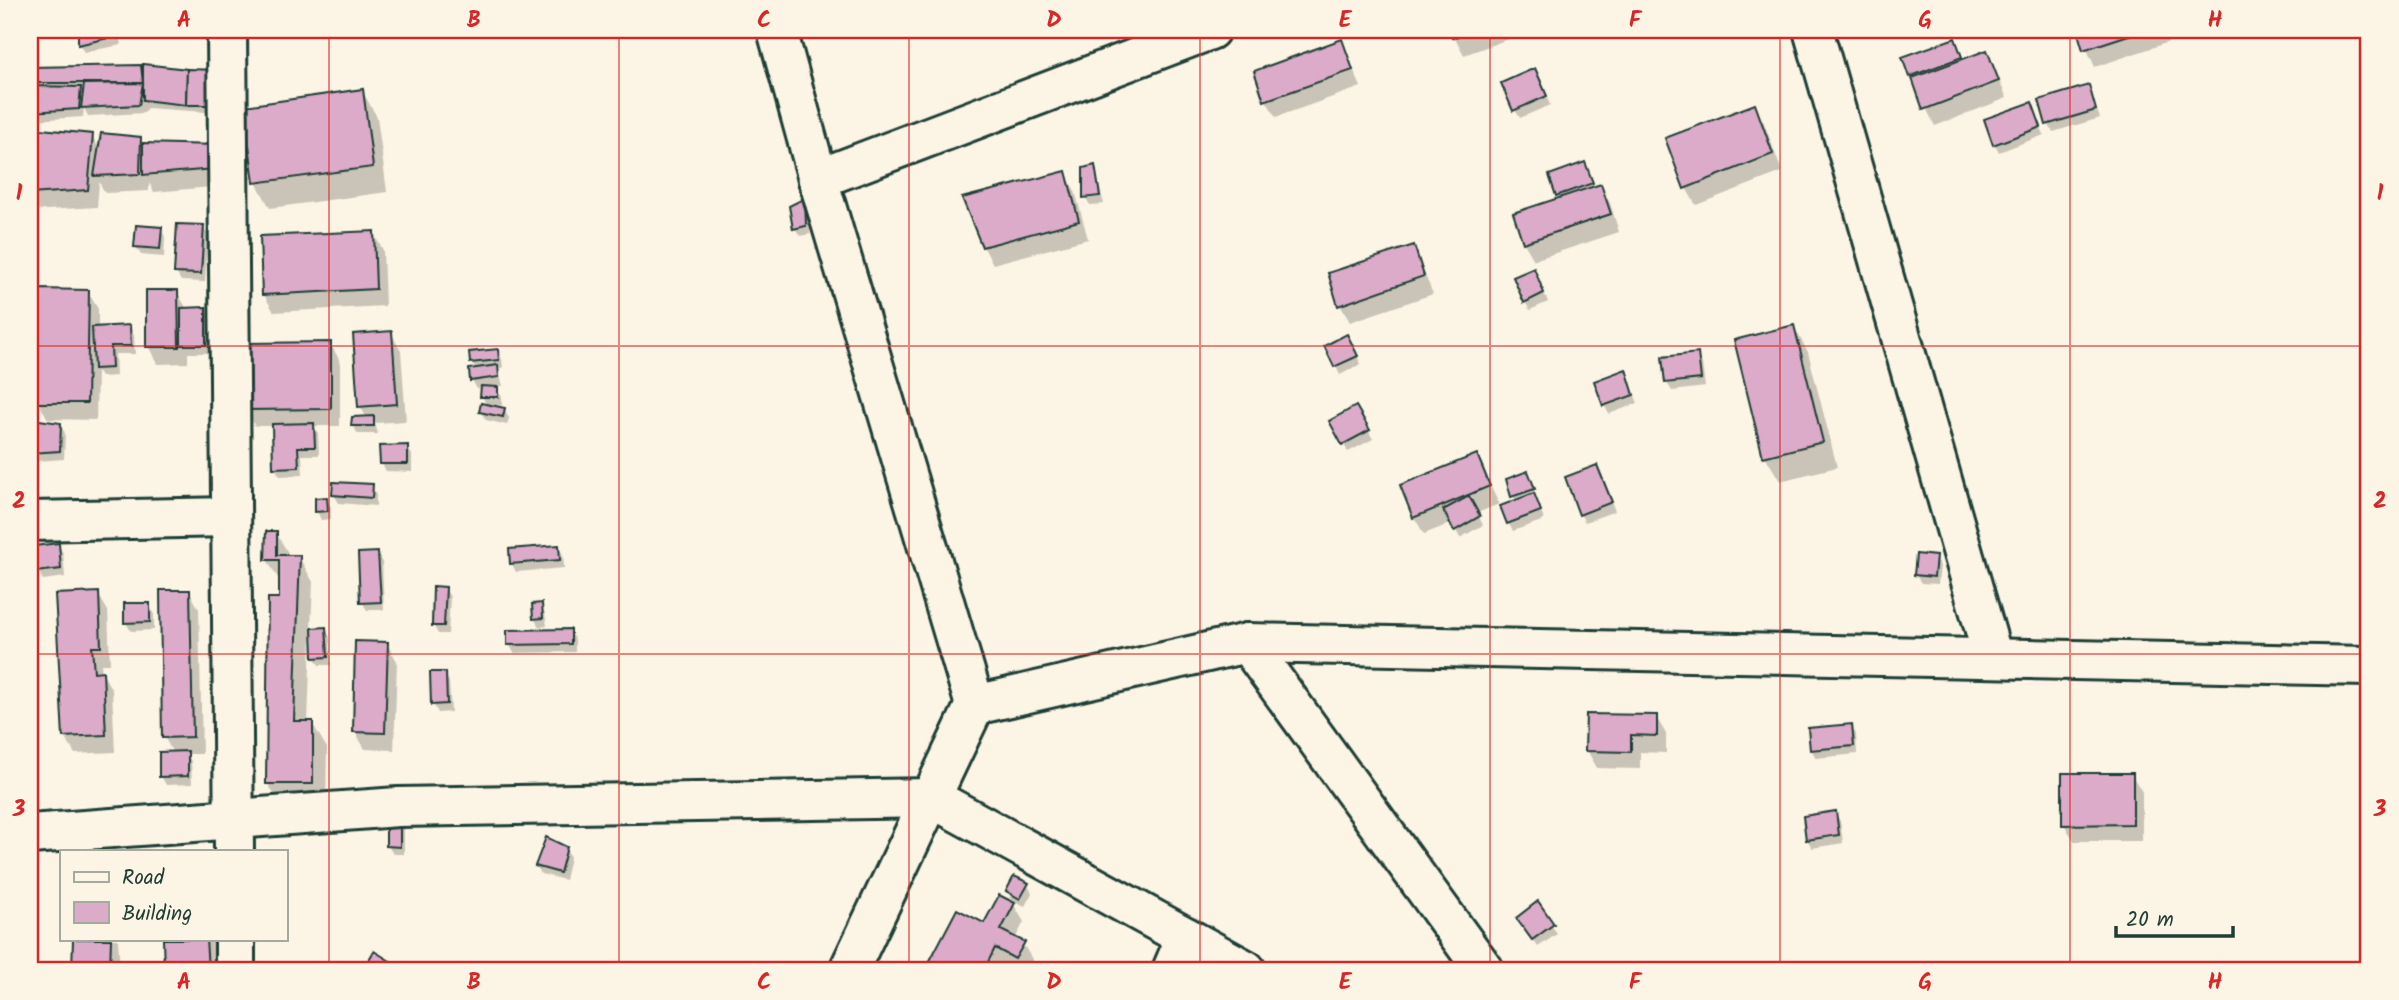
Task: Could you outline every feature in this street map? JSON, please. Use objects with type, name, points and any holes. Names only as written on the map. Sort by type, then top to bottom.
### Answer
[{"type":"street","points":[[227,30],[234,835]]},
{"type":"street","points":[[777,30],[818,179],[975,705],[849,970]]},
{"type":"street","points":[[818,179],[1210,30]]},
{"type":"street","points":[[1813,30],[1993,658]]},
{"type":"street","points":[[30,521],[231,517]]},
{"type":"street","points":[[975,705],[1247,643],[2369,666]]},
{"type":"street","points":[[1247,643],[1484,970]]},
{"type":"street","points":[[30,834],[234,835],[398,807],[932,798],[1179,954],[1246,970]]},
{"type":"street","points":[[234,940],[235,970]]},
{"type":"building","points":[[78,30],[117,30],[117,36],[78,45]]},
{"type":"building","points":[[1449,30],[1476,30],[1452,38]]},
{"type":"building","points":[[2077,30],[2144,30],[2083,50]]},
{"type":"building","points":[[1955,38],[1962,57],[1909,77],[1902,57]]},
{"type":"building","points":[[1342,39],[1353,70],[1264,101],[1254,71]]},
{"type":"building","points":[[1987,50],[1999,81],[1923,110],[1912,78]]},
{"type":"building","points":[[143,64],[187,69],[186,105],[143,100]]},
{"type":"building","points":[[141,65],[143,83],[30,83],[30,67]]},
{"type":"building","points":[[1535,68],[1547,96],[1513,111],[1501,83]]},
{"type":"building","points":[[187,69],[218,70],[218,105],[186,105]]},
{"type":"building","points":[[143,83],[139,105],[81,108],[84,84]]},
{"type":"building","points":[[2089,85],[2096,110],[2046,125],[2039,100]]},
{"type":"building","points":[[30,86],[81,87],[79,109],[30,112]]},
{"type":"building","points":[[363,89],[373,167],[254,183],[244,106]]},
{"type":"building","points":[[2032,102],[2041,127],[1993,145],[1984,119]]},
{"type":"building","points":[[1755,104],[1773,154],[1684,189],[1665,138]]},
{"type":"building","points":[[30,128],[93,134],[88,190],[30,194]]},
{"type":"building","points":[[101,133],[141,137],[140,174],[94,176]]},
{"type":"building","points":[[143,143],[215,145],[214,169],[143,175]]},
{"type":"building","points":[[1585,162],[1593,183],[1556,196],[1549,175]]},
{"type":"building","points":[[1095,165],[1100,196],[1083,198],[1083,168]]},
{"type":"building","points":[[1066,171],[1079,221],[982,247],[962,198]]},
{"type":"building","points":[[1601,184],[1611,214],[1523,243],[1513,213]]},
{"type":"building","points":[[805,198],[806,226],[793,229],[789,206]]},
{"type":"building","points":[[177,224],[204,225],[201,274],[174,273]]},
{"type":"building","points":[[136,225],[162,227],[160,249],[134,247]]},
{"type":"building","points":[[374,231],[376,289],[262,295],[260,236]]},
{"type":"building","points":[[1414,245],[1424,276],[1338,306],[1328,273]]},
{"type":"building","points":[[1534,268],[1544,293],[1524,303],[1513,277]]},
{"type":"building","points":[[38,289],[89,290],[87,403],[36,403]]},
{"type":"building","points":[[146,290],[178,290],[179,347],[146,347]]},
{"type":"building","points":[[206,307],[206,345],[181,345],[181,308]]},
{"type":"building","points":[[130,325],[131,346],[111,346],[112,368],[94,369],[92,327]]},
{"type":"building","points":[[1794,325],[1823,442],[1763,457],[1734,340]]},
{"type":"building","points":[[392,331],[397,404],[358,407],[353,334]]},
{"type":"building","points":[[1347,334],[1358,356],[1334,367],[1324,346]]},
{"type":"building","points":[[331,342],[331,409],[243,410],[242,343]]},
{"type":"building","points":[[498,349],[499,360],[470,363],[469,352]]},
{"type":"building","points":[[1698,353],[1701,379],[1665,383],[1662,357]]},
{"type":"building","points":[[498,365],[499,377],[470,381],[469,369]]},
{"type":"building","points":[[1626,369],[1634,395],[1603,406],[1594,381]]},
{"type":"building","points":[[481,386],[498,387],[498,397],[480,397]]},
{"type":"building","points":[[481,403],[505,408],[503,417],[479,412]]},
{"type":"building","points":[[1356,406],[1370,430],[1342,445],[1329,421]]},
{"type":"building","points":[[374,416],[374,426],[351,426],[352,417]]},
{"type":"building","points":[[32,419],[61,423],[60,451],[30,453]]},
{"type":"building","points":[[314,423],[315,447],[298,447],[299,467],[273,468],[272,424]]},
{"type":"building","points":[[408,445],[408,464],[380,464],[379,446]]},
{"type":"building","points":[[1477,454],[1490,486],[1413,518],[1400,485]]},
{"type":"building","points":[[1597,465],[1612,502],[1579,515],[1565,477]]},
{"type":"building","points":[[1528,471],[1535,489],[1511,497],[1506,479]]},
{"type":"building","points":[[333,482],[373,484],[372,498],[332,495]]},
{"type":"building","points":[[1534,493],[1541,511],[1507,524],[1500,506]]},
{"type":"building","points":[[1469,496],[1480,516],[1454,531],[1443,510]]},
{"type":"building","points":[[327,497],[328,511],[315,512],[315,498]]},
{"type":"building","points":[[266,531],[277,531],[277,555],[300,555],[294,721],[313,721],[313,784],[266,784],[268,598],[279,598],[279,560],[265,560]]},
{"type":"building","points":[[59,543],[61,569],[36,572],[34,546]]},
{"type":"building","points":[[559,545],[560,560],[510,564],[509,549]]},
{"type":"building","points":[[378,552],[381,602],[360,603],[358,553]]},
{"type":"building","points":[[1916,554],[1936,556],[1934,577],[1914,575]]},
{"type":"building","points":[[433,586],[446,587],[444,626],[432,626]]},
{"type":"building","points":[[160,590],[190,590],[193,737],[162,738]]},
{"type":"building","points":[[99,592],[101,647],[92,647],[94,672],[103,671],[106,735],[63,737],[55,594]]},
{"type":"building","points":[[124,603],[150,603],[150,622],[124,623]]},
{"type":"building","points":[[542,603],[543,618],[533,619],[532,604]]},
{"type":"building","points":[[326,627],[328,657],[313,658],[312,628]]},
{"type":"building","points":[[571,629],[571,644],[507,645],[507,630]]},
{"type":"building","points":[[355,641],[388,642],[385,733],[353,732]]},
{"type":"building","points":[[430,672],[446,672],[447,704],[431,705]]},
{"type":"building","points":[[1586,714],[1657,715],[1657,736],[1631,735],[1631,752],[1585,751]]},
{"type":"building","points":[[1852,724],[1854,746],[1810,750],[1808,728]]},
{"type":"building","points":[[188,751],[188,776],[159,777],[159,752]]},
{"type":"building","points":[[2062,773],[2133,773],[2133,824],[2062,825]]},
{"type":"building","points":[[1836,811],[1839,835],[1806,840],[1803,816]]},
{"type":"building","points":[[386,817],[400,817],[400,847],[386,846]]},
{"type":"building","points":[[546,837],[567,847],[560,873],[535,866]]},
{"type":"building","points":[[1014,876],[1029,883],[1020,899],[1006,891]]},
{"type":"building","points":[[999,895],[1015,903],[1001,930],[1025,942],[1015,959],[995,948],[984,970],[925,970],[957,909],[984,923]]},
{"type":"building","points":[[1538,901],[1554,924],[1532,940],[1516,918]]},
{"type":"building","points":[[73,940],[111,940],[110,970],[72,970]]},
{"type":"building","points":[[163,940],[206,940],[208,970],[164,970]]},
{"type":"building","points":[[374,951],[405,970],[364,968]]},
{"type":"building","points":[[744,963],[762,970],[741,970]]}]
